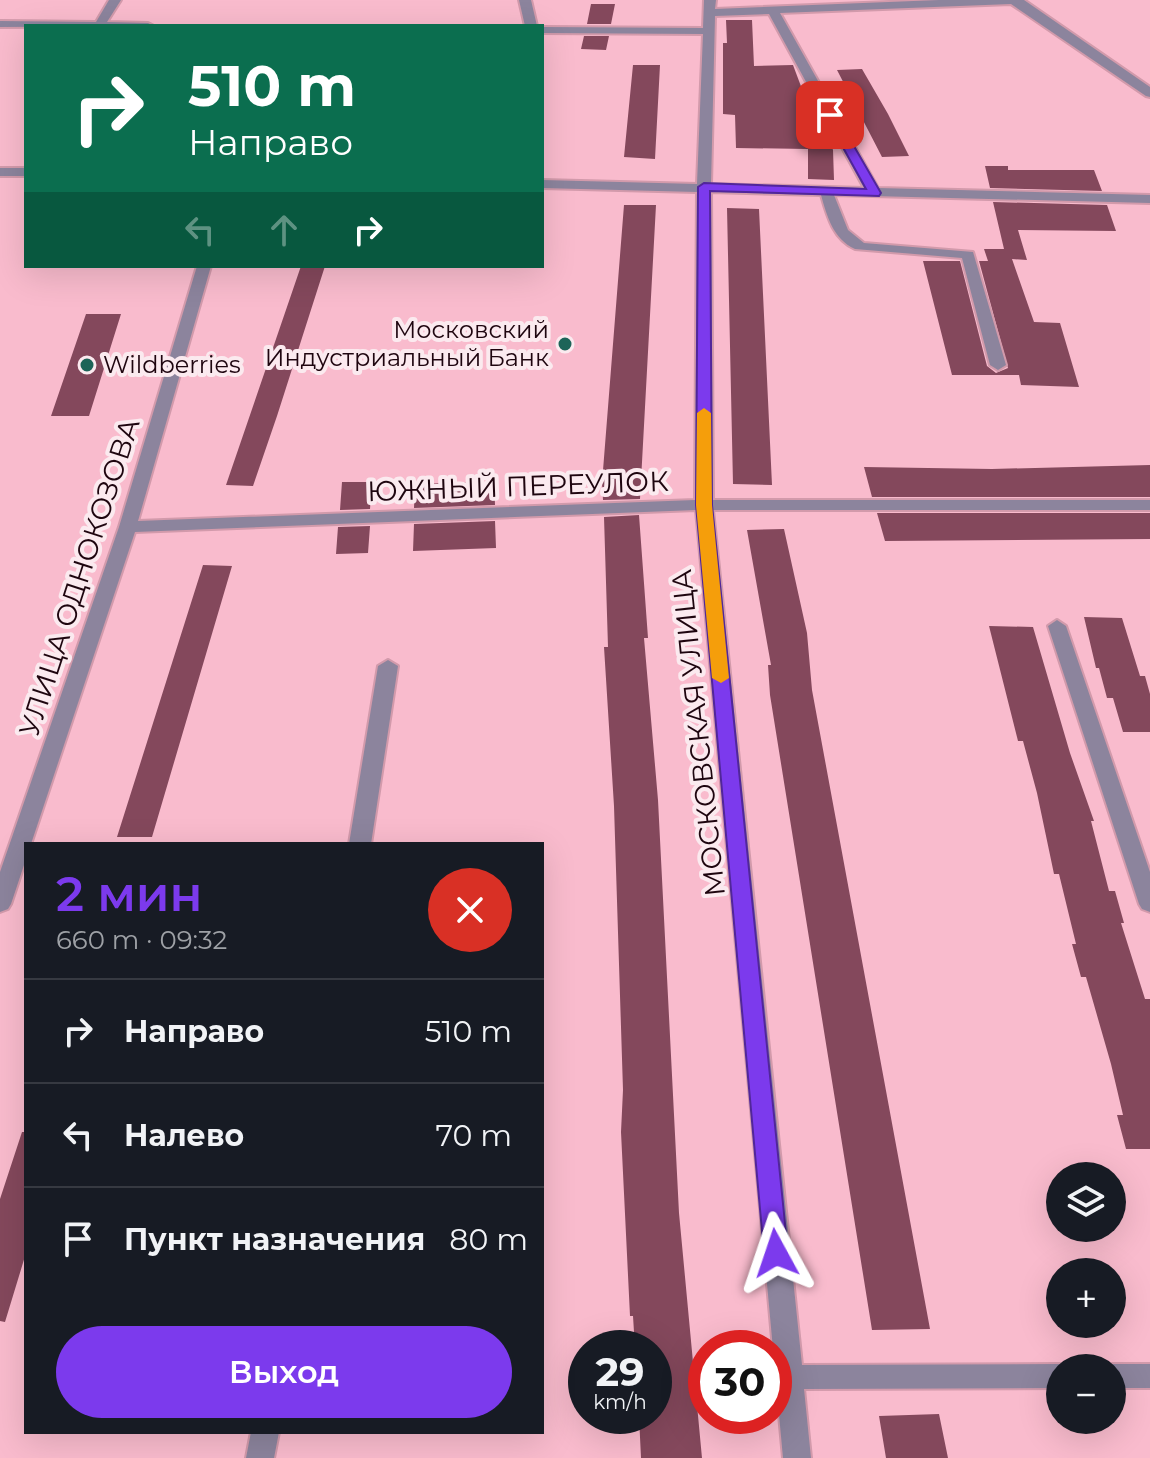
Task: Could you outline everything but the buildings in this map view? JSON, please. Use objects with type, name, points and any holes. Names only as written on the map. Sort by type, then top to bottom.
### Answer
[{"type":"street","points":[[100,24],[115,0]]},
{"type":"street","points":[[525,0],[531,24]]},
{"type":"street","points":[[544,30],[772,10],[1015,0],[1150,93]]},
{"type":"street","points":[[772,10],[874,193]]},
{"type":"street","name":"МОСКОВСКАЯ УЛИЦА","points":[[710,15],[704,187],[704,505],[783,1330]]},
{"type":"street","points":[[0,24],[24,24]]},
{"type":"street","points":[[0,172],[24,168]]},
{"type":"street","points":[[544,184],[1150,199]]},
{"type":"street","points":[[826,191],[840,229],[852,244],[869,248],[952,250],[968,255],[998,365]]},
{"type":"street","name":"УЛИЦА ОДНОКОЗОВА","points":[[0,904],[128,527],[203,268]]},
{"type":"street","name":"ЮЖНЫЙ ПЕРЕУЛОК","points":[[128,527],[704,505],[1150,505]]},
{"type":"street","points":[[1057,626],[1150,904]]},
{"type":"street","points":[[360,842],[388,666]]},
{"type":"street","points":[[792,1377],[1046,1376]]},
{"type":"street","points":[[1126,1376],[1150,1376]]},
{"type":"street","name":"МОСКОВСКАЯ УЛИЦА","points":[[792,1413],[797,1458]]},
{"type":"street","points":[[260,1458],[265,1434]]},
{"type":"slow traffic","points":[[704,413],[704,505],[721,678]]},
{"type":"place","name":"Московский Индустриальный Банк","points":[[565,344]]},
{"type":"place","name":"Wildberries","points":[[87,365]]},
{"type":"route","points":[[776,1253],[704,505],[704,187],[874,193],[830,115]]}]
